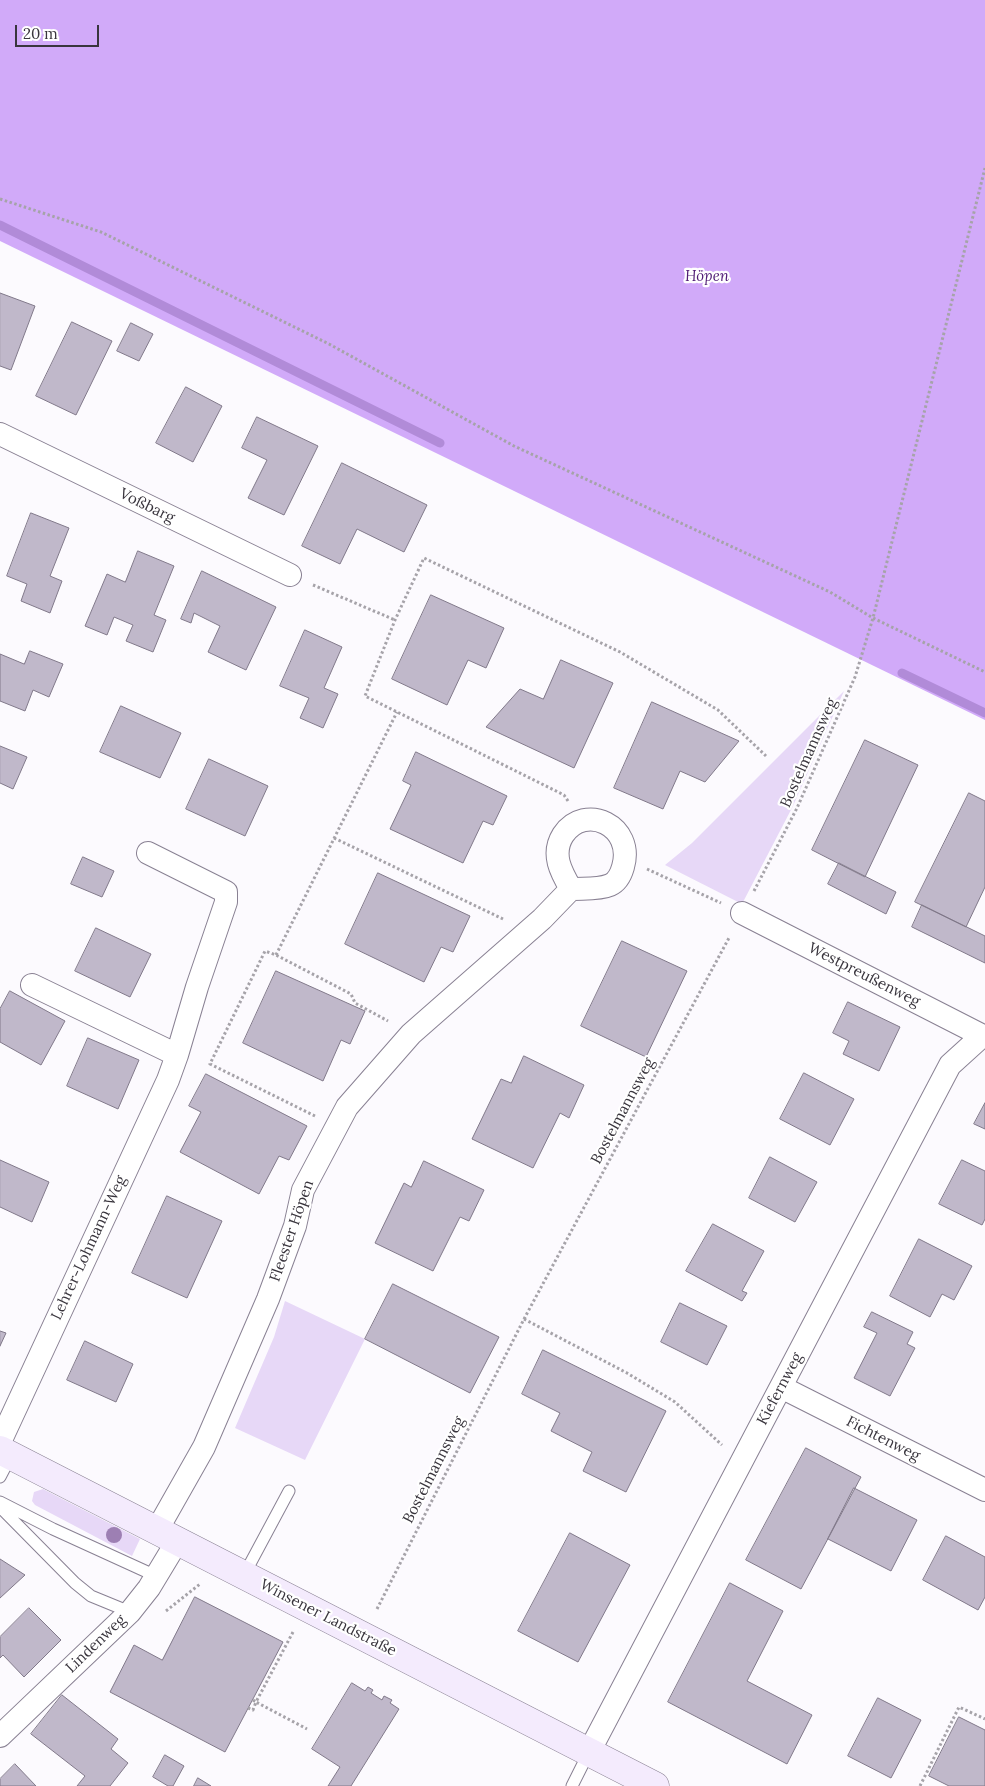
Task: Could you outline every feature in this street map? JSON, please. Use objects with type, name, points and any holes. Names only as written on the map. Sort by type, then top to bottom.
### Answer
[{"type":"street","name":"Voßbarg","points":[[1,438],[290,575]]},
{"type":"street","points":[[584,821],[604,822],[614,828],[626,848],[626,860],[622,872],[611,884],[571,889],[558,865],[557,851],[560,840],[566,831],[584,821]]},
{"type":"street","name":"Lehrer-Lohmann-Weg","points":[[3,1456],[168,1080],[226,902],[226,892],[148,853]]},
{"type":"street","name":"Fleester Höpen","points":[[167,1535],[268,1299],[295,1226],[303,1190],[336,1127],[360,1091],[411,1034],[528,931],[571,889]]},
{"type":"street","name":"Westpreußenweg","points":[[742,913],[984,1037]]},
{"type":"street","points":[[32,985],[177,1054]]},
{"type":"street","name":"Kiefernweg","points":[[589,1752],[950,1065],[984,1037]]},
{"type":"street","name":"Fichtenweg","points":[[781,1387],[985,1490]]},
{"type":"street","name":"Winsener Landstraße","points":[[3,1456],[167,1535],[655,1786]]},
{"type":"street","name":"Lindenweg","points":[[0,1736],[135,1606],[156,1576],[167,1535]]},
{"type":"lane","points":[[244,1575],[289,1491]]},
{"type":"lane","points":[[0,1502],[53,1529],[156,1576]]},
{"type":"lane","points":[[0,1507],[91,1596],[135,1606]]},
{"type":"lane","points":[[572,1786],[589,1752]]},
{"type":"path","name":"Bostelmannsweg","points":[[376,1609],[524,1319],[797,808],[855,678],[872,618],[985,168]]},
{"type":"path","points":[[0,199],[101,232],[329,344],[514,446],[830,592],[872,618],[985,672]]},
{"type":"path","points":[[584,821],[564,795],[366,696],[395,620],[424,558],[620,652],[718,710],[766,756]]},
{"type":"path","points":[[290,575],[395,620]]},
{"type":"path","points":[[276,955],[397,712]]},
{"type":"path","points":[[334,838],[528,931]]},
{"type":"path","points":[[626,860],[742,913]]},
{"type":"path","points":[[336,1127],[210,1064],[265,951],[351,994],[355,1003],[411,1034]]},
{"type":"path","points":[[524,1319],[627,1373],[675,1402],[741,1462]]},
{"type":"path","points":[[135,1606],[162,1614],[204,1582]]},
{"type":"path","points":[[248,1708],[252,1710],[254,1701],[295,1629]]},
{"type":"path","points":[[254,1701],[307,1729]]},
{"type":"path","points":[[920,1786],[959,1707],[985,1719]]},
{"type":"shaded area","points":[[844,691],[793,806],[742,904],[665,865],[692,843]]},
{"type":"shaded area","points":[[285,1301],[365,1339],[305,1460],[235,1428],[274,1337]]},
{"type":"shaded area","points":[[43,1489],[140,1539],[132,1556],[35,1505],[32,1501],[34,1492]]},
{"type":"green space","name":"Höpen","points":[[0,0],[985,0],[985,720],[0,241]]},
{"type":"building","points":[[0,293],[35,306],[11,370],[0,366]]},
{"type":"building","points":[[72,322],[112,341],[76,415],[36,396]]},
{"type":"building","points":[[131,323],[153,334],[139,361],[117,351]]},
{"type":"building","points":[[186,387],[222,406],[193,462],[156,443]]},
{"type":"building","points":[[257,417],[318,446],[284,515],[248,498],[267,460],[242,448]]},
{"type":"building","points":[[342,463],[427,505],[404,552],[357,529],[340,564],[302,546]]},
{"type":"building","points":[[31,513],[69,528],[50,576],[62,581],[50,613],[21,601],[27,584],[7,576]]},
{"type":"building","points":[[138,551],[174,566],[154,615],[166,620],[153,652],[126,641],[133,625],[114,617],[107,635],[85,626],[107,574],[125,582]]},
{"type":"building","points":[[202,571],[276,607],[246,670],[208,652],[220,626],[194,613],[191,623],[181,619]]},
{"type":"building","points":[[431,595],[504,628],[486,668],[468,660],[447,705],[392,679]]},
{"type":"building","points":[[305,630],[342,647],[324,688],[338,694],[323,728],[300,718],[309,698],[280,686]]},
{"type":"building","points":[[30,651],[63,664],[49,697],[33,690],[25,711],[0,701],[0,654],[24,664]]},
{"type":"building","points":[[561,660],[613,683],[574,768],[486,727],[520,689],[543,699]]},
{"type":"building","points":[[652,702],[739,741],[705,782],[680,771],[663,809],[614,788]]},
{"type":"building","points":[[121,706],[181,733],[160,778],[100,752]]},
{"type":"building","points":[[865,740],[918,765],[865,877],[812,850]]},
{"type":"building","points":[[0,746],[27,757],[13,789],[0,783]]},
{"type":"building","points":[[416,752],[507,796],[493,825],[483,821],[463,863],[390,829],[411,785],[403,781]]},
{"type":"building","points":[[209,759],[268,786],[245,836],[186,809]]},
{"type":"building","points":[[969,793],[985,801],[985,887],[966,927],[915,902]]},
{"type":"building","points":[[83,857],[114,871],[102,897],[71,884]]},
{"type":"building","points":[[839,863],[896,892],[886,914],[828,884]]},
{"type":"building","points":[[378,873],[470,916],[453,952],[441,947],[424,982],[345,944]]},
{"type":"building","points":[[922,905],[985,936],[985,963],[912,927]]},
{"type":"building","points":[[96,928],[151,954],[130,997],[75,971]]},
{"type":"building","points":[[622,941],[687,971],[646,1057],[581,1026]]},
{"type":"building","points":[[276,971],[365,1011],[350,1044],[341,1040],[323,1081],[243,1043]]},
{"type":"building","points":[[10,991],[65,1021],[41,1065],[0,1042],[0,1009]]},
{"type":"building","points":[[848,1002],[900,1027],[879,1071],[843,1054],[849,1041],[833,1033]]},
{"type":"building","points":[[88,1038],[139,1060],[118,1109],[67,1086]]},
{"type":"building","points":[[524,1056],[584,1085],[569,1118],[560,1113],[533,1168],[472,1139],[501,1079],[511,1083]]},
{"type":"building","points":[[804,1073],[854,1099],[830,1145],[780,1119]]},
{"type":"building","points":[[206,1074],[307,1126],[289,1160],[279,1156],[259,1194],[180,1152],[201,1112],[189,1106]]},
{"type":"building","points":[[985,1103],[985,1129],[974,1124]]},
{"type":"building","points":[[770,1157],[817,1182],[795,1222],[749,1198]]},
{"type":"building","points":[[0,1160],[49,1182],[32,1222],[0,1207]]},
{"type":"building","points":[[962,1160],[985,1171],[985,1219],[982,1225],[939,1204]]},
{"type":"building","points":[[424,1161],[484,1190],[469,1221],[460,1217],[433,1271],[375,1243],[404,1183],[411,1187]]},
{"type":"building","points":[[167,1196],[222,1221],[187,1298],[132,1273]]},
{"type":"building","points":[[713,1224],[764,1251],[742,1291],[747,1293],[742,1301],[686,1271]]},
{"type":"building","points":[[919,1239],[972,1266],[954,1300],[942,1294],[930,1317],[890,1296]]},
{"type":"building","points":[[393,1284],[499,1337],[470,1393],[365,1339]]},
{"type":"building","points":[[680,1303],[727,1326],[707,1365],[661,1342]]},
{"type":"building","points":[[872,1312],[913,1332],[907,1344],[915,1348],[890,1396],[854,1378],[877,1333],[864,1327]]},
{"type":"building","points":[[0,1331],[6,1333],[0,1346]]},
{"type":"building","points":[[85,1341],[133,1364],[116,1402],[67,1380]]},
{"type":"building","points":[[543,1350],[666,1411],[626,1492],[583,1471],[592,1452],[551,1431],[560,1413],[522,1394]]},
{"type":"building","points":[[806,1448],[861,1477],[801,1589],[746,1560]]},
{"type":"building","points":[[854,1488],[917,1520],[891,1571],[828,1539]]},
{"type":"building","points":[[570,1533],[630,1565],[578,1662],[518,1631]]},
{"type":"building","points":[[946,1536],[985,1557],[985,1597],[978,1610],[923,1580]]},
{"type":"building","points":[[0,1559],[25,1575],[0,1598]]},
{"type":"building","points":[[730,1583],[783,1611],[747,1681],[812,1715],[787,1764],[668,1702]]},
{"type":"building","points":[[195,1597],[283,1642],[225,1752],[110,1692],[134,1645],[162,1660]]},
{"type":"building","points":[[29,1608],[61,1640],[24,1677],[3,1655],[0,1658],[0,1637]]},
{"type":"building","points":[[352,1683],[365,1691],[368,1687],[373,1690],[371,1693],[382,1700],[384,1696],[392,1700],[390,1703],[399,1709],[351,1786],[328,1786],[340,1767],[312,1749]]},
{"type":"building","points":[[62,1695],[118,1739],[111,1749],[128,1763],[110,1786],[77,1786],[85,1776],[31,1734]]},
{"type":"building","points":[[878,1698],[921,1720],[891,1778],[848,1756]]},
{"type":"building","points":[[959,1717],[985,1730],[985,1786],[949,1786],[929,1776]]},
{"type":"building","points":[[165,1755],[184,1766],[173,1786],[168,1786],[153,1777]]},
{"type":"building","points":[[15,1764],[36,1786],[0,1786],[0,1779]]},
{"type":"building","points":[[198,1778],[211,1786],[194,1786]]},
{"type":"waterway","points":[[0,225],[440,443]]},
{"type":"waterway","points":[[902,673],[985,713]]}]
